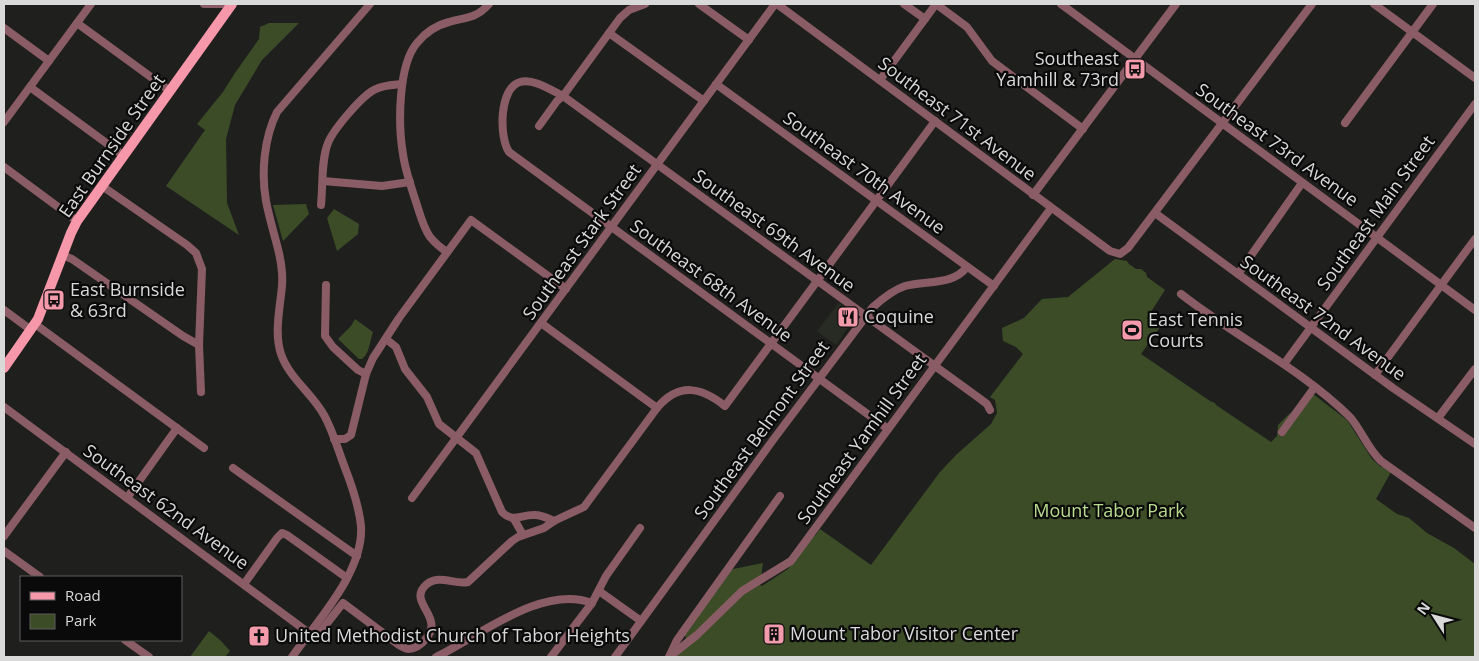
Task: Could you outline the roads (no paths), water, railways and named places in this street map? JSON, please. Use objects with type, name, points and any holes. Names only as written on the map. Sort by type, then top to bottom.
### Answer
[{"type":"main road","name":"East Burnside Street","points":[[4,368],[33,327],[77,221],[232,4]]},
{"type":"street","points":[[4,122],[91,4]]},
{"type":"street","points":[[204,4],[222,4]]},
{"type":"street","points":[[292,657],[347,578],[357,556],[361,527],[358,508],[320,407],[285,364],[279,348],[278,329],[282,272],[280,255],[266,200],[265,162],[269,132],[277,112],[370,4]]},
{"type":"street","points":[[448,252],[436,243],[426,231],[410,182],[402,144],[402,84],[406,62],[418,41],[443,24],[478,15],[489,4]]},
{"type":"street","points":[[539,126],[625,13],[634,7],[645,4]]},
{"type":"street","points":[[700,4],[749,40]]},
{"type":"street","name":"Southeast Stark Street","points":[[412,498],[776,4]]},
{"type":"street","name":"Southeast 71st Avenue","points":[[776,4],[1110,251],[1120,254],[1127,249],[1155,213]]},
{"type":"street","points":[[904,4],[925,19]]},
{"type":"street","points":[[880,80],[936,4],[967,27],[992,61],[1083,129]]},
{"type":"street","name":"Southeast 73rd Avenue","points":[[1061,4],[1475,310]]},
{"type":"street","points":[[1033,195],[1174,4]]},
{"type":"street","points":[[1155,213],[1312,4]]},
{"type":"street","points":[[1374,4],[1475,78]]},
{"type":"street","points":[[1344,123],[1433,4]]},
{"type":"street","points":[[77,23],[170,91]]},
{"type":"street","points":[[4,28],[49,61]]},
{"type":"street","points":[[609,32],[704,101]]},
{"type":"street","name":"Southeast 69th Avenue","points":[[516,158],[506,149],[503,138],[504,106],[507,92],[511,88],[520,82],[529,82],[563,96],[983,401],[990,410]]},
{"type":"street","points":[[321,205],[325,153],[337,127],[366,95],[374,89],[402,84]]},
{"type":"street","name":"Southeast 70th Avenue","points":[[716,84],[994,286]]},
{"type":"street","points":[[30,87],[124,156]]},
{"type":"street","name":"Southeast Main Street","points":[[1284,364],[1475,104]]},
{"type":"street","points":[[309,632],[317,634],[321,631],[343,603],[399,645],[405,649],[411,649],[422,643],[431,631],[431,620],[421,599],[424,587],[428,583],[440,579],[459,584],[468,582],[512,541],[522,535],[528,535],[544,528],[554,521],[584,507],[657,408],[670,395],[688,390],[708,394],[726,406],[935,121]]},
{"type":"street","name":"Southeast 68th Avenue","points":[[516,158],[888,429]]},
{"type":"street","points":[[4,167],[77,221]]},
{"type":"street","points":[[323,181],[382,186],[410,182]]},
{"type":"street","points":[[1238,274],[1302,183]]},
{"type":"street","points":[[102,186],[196,253],[202,269],[199,345],[201,392]]},
{"type":"street","name":"Southeast Yamhill Street","points":[[669,657],[697,635],[746,588],[789,563],[1051,208]]},
{"type":"street","name":"Southeast 72nd Avenue","points":[[1155,213],[1375,375],[1475,444]]},
{"type":"street","points":[[334,440],[345,439],[353,432],[366,374],[373,358],[399,318],[471,220],[566,288]]},
{"type":"street","points":[[1375,375],[1475,239]]},
{"type":"street","points":[[62,255],[72,259],[199,345]]},
{"type":"street","name":"Southeast Belmont Street","points":[[615,657],[865,316],[880,301],[896,290],[911,285],[952,278],[960,275],[967,267]]},
{"type":"street","points":[[326,284],[326,336],[333,347],[358,370],[366,374]]},
{"type":"street","points":[[1181,294],[1202,311],[1284,364],[1350,417],[1381,461],[1475,528]]},
{"type":"street","points":[[4,310],[33,327],[204,448]]},
{"type":"street","points":[[540,323],[657,408]]},
{"type":"street","points":[[386,339],[396,347],[405,369],[427,397],[439,424],[476,453],[502,512],[514,519],[534,514],[554,521]]},
{"type":"street","points":[[1438,418],[1475,369]]},
{"type":"street","points":[[1282,432],[1314,388]]},
{"type":"street","name":"Southeast 62nd Avenue","points":[[4,407],[309,632]]},
{"type":"street","points":[[127,498],[177,428]]},
{"type":"street","points":[[4,536],[66,452]]},
{"type":"street","points":[[233,468],[357,556]]},
{"type":"street","points":[[669,657],[677,640],[780,496]]},
{"type":"street","points":[[514,519],[522,535]]},
{"type":"street","points":[[551,657],[592,603],[606,576],[640,528]]},
{"type":"street","points":[[244,584],[277,538],[282,534],[287,535],[347,578]]},
{"type":"street","points":[[4,551],[39,576]]},
{"type":"street","points":[[599,591],[641,621]]},
{"type":"street","points":[[436,657],[489,626],[547,600],[584,600],[592,603]]},
{"type":"street","points":[[126,641],[149,657]]},
{"type":"street","points":[[411,649],[417,657]]},
{"type":"place","name":"Southeast Yamhill & 73rd","points":[[1135,69]]},
{"type":"place","name":"East Burnside & 63rd","points":[[54,300]]},
{"type":"place","name":"Coquine","points":[[848,317]]},
{"type":"place","name":"East Tennis Courts","points":[[1132,330]]},
{"type":"place","name":"Mount Tabor Visitor Center","points":[[774,634]]},
{"type":"place","name":"United Methodist Church of Tabor Heights","points":[[259,636]]},
{"type":"park label","name":"Mount Tabor Park","points":[[1109,511]]}]
